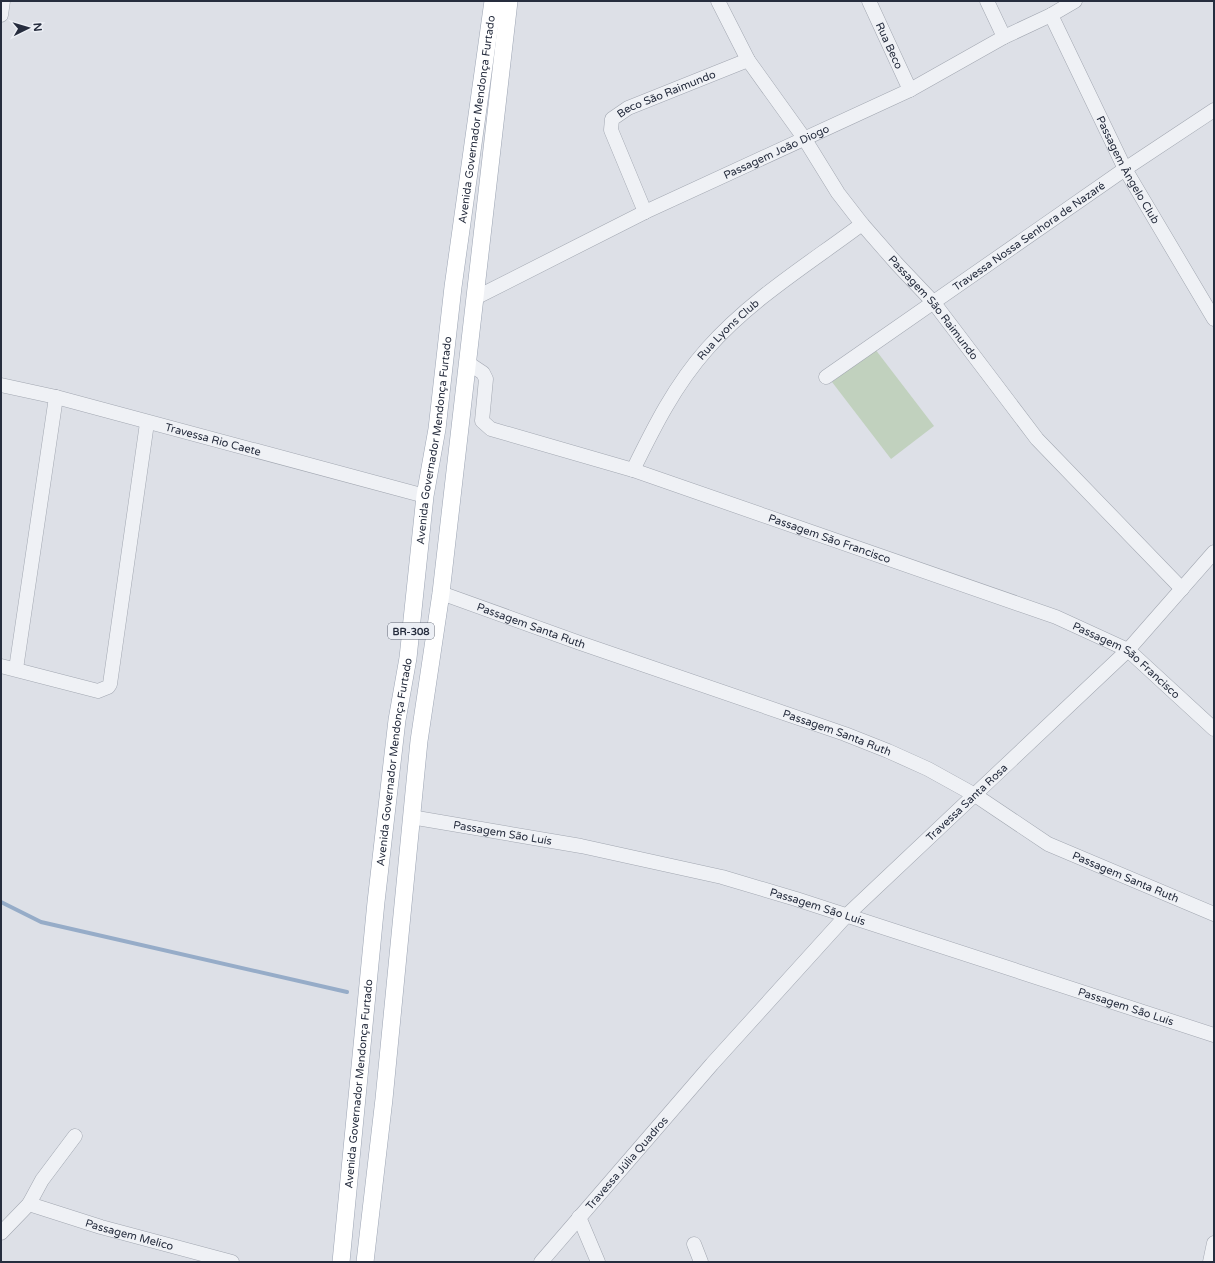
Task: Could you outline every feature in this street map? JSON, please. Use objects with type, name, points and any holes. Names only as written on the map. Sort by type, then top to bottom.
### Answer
[{"type":"main road","name":"Avenida Governador Mendonça Furtado","points":[[341,1262],[383,836],[397,720],[408,658],[426,496],[438,429],[452,302],[493,1]]},
{"type":"main road","name":"Avenida Governador Mendonça Furtado","points":[[366,1262],[384,1099],[419,741],[441,593],[509,1]]},
{"type":"street","points":[[1,15],[3,1]]},
{"type":"street","name":"Passagem São Raimundo","points":[[718,1],[748,60],[804,138],[838,193],[862,224],[934,303],[1037,439],[1182,589]]},
{"type":"street","name":"Rua Beco","points":[[869,1],[910,90]]},
{"type":"street","points":[[987,1],[1004,37]]},
{"type":"street","name":"Passagem João Diogo","points":[[475,298],[645,212],[910,90],[1004,37],[1051,16],[1076,1]]},
{"type":"street","name":"Passagem Ângelo Club","points":[[1051,16],[1125,169],[1214,319]]},
{"type":"street","name":"Beco São Raimundo","points":[[645,212],[611,130],[612,119],[628,108],[748,60]]},
{"type":"street","name":"Travessa Nossa Senhora de Nazaré","points":[[826,377],[1125,169],[1214,110]]},
{"type":"street","name":"Rua Lyons Club","points":[[633,470],[669,401],[708,348],[750,308],[862,224]]},
{"type":"street","name":"Passagem São Francisco","points":[[468,363],[483,373],[486,379],[481,416],[485,426],[491,429],[633,470],[1004,597],[1056,617],[1128,650],[1214,729]]},
{"type":"street","name":"Travessa Rio Caete","points":[[1,385],[56,396],[147,423],[426,496]]},
{"type":"street","points":[[16,669],[56,396]]},
{"type":"street","points":[[1,666],[98,691],[108,687],[110,684],[147,423]]},
{"type":"street","name":"Travessa Santa Rosa","points":[[716,1059],[846,916],[1128,650],[1214,552]]},
{"type":"street","name":"Passagem Santa Ruth","points":[[441,593],[580,643],[845,734],[928,769],[975,795],[1048,844],[1214,914]]},
{"type":"street","name":"Passagem São Luís","points":[[411,817],[527,836],[654,861],[729,879],[796,898],[846,916],[1214,1035]]},
{"type":"street","name":"Travessa Júlia Quadros","points":[[541,1262],[716,1059]]},
{"type":"street","points":[[1,1233],[29,1204],[42,1180],[75,1136]]},
{"type":"street","name":"Passagem Melico","points":[[29,1204],[101,1227],[232,1262]]},
{"type":"street","points":[[579,1217],[598,1262]]},
{"type":"street","points":[[1210,1262],[1214,1243]]},
{"type":"street","points":[[694,1244],[701,1262]]},
{"type":"green space","points":[[875,349],[934,426],[891,459],[832,382]]},
{"type":"waterway","points":[[1,902],[41,922],[347,992]]}]
